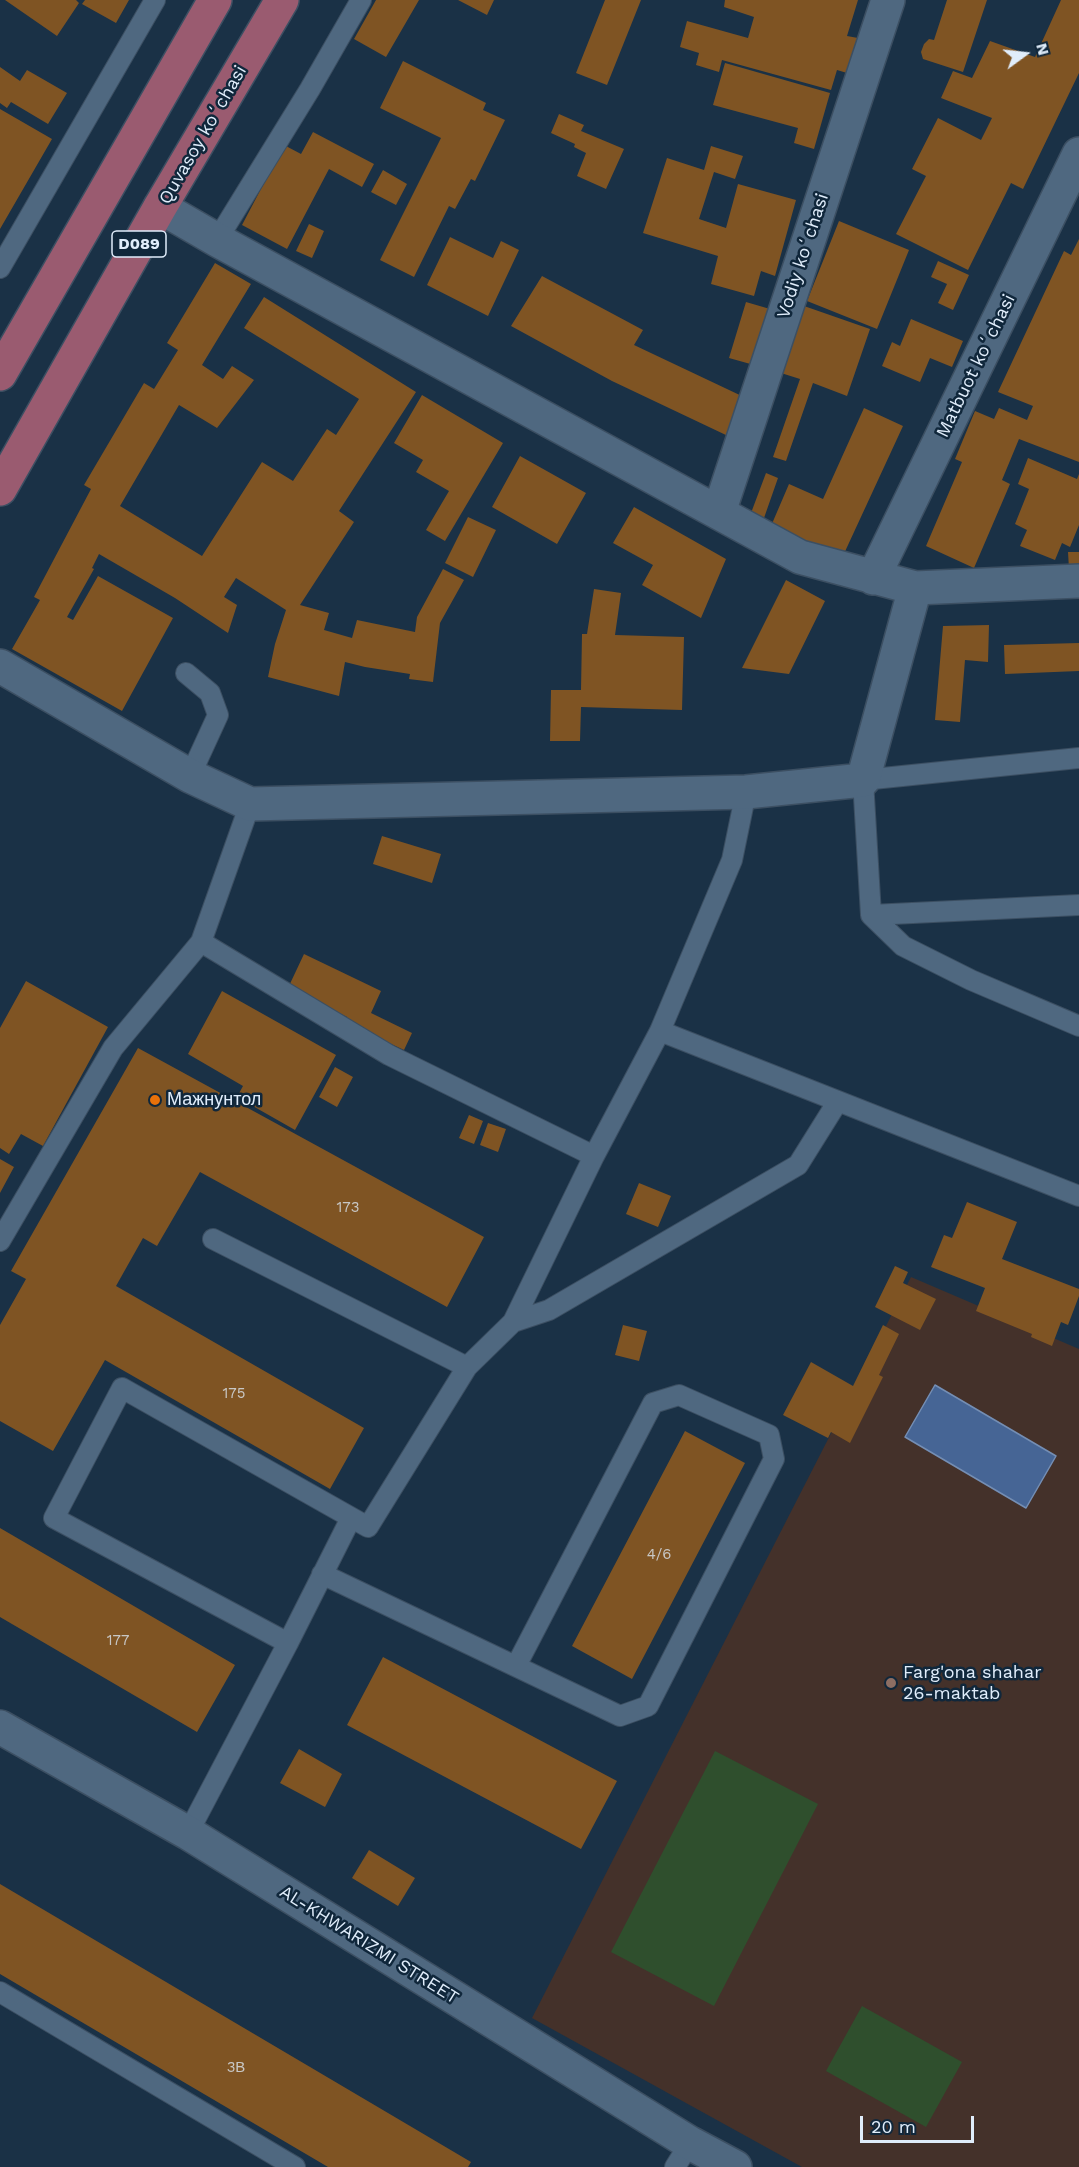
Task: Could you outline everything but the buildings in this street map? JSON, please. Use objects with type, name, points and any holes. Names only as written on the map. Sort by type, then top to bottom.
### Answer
[{"type":"main road","name":"D089","points":[[0,374],[215,0]]},
{"type":"main road","name":"Quvasoy koʻchasi","points":[[0,489],[160,207],[282,0]]},
{"type":"street","name":"Vodiy koʻchasi","points":[[719,512],[888,0]]},
{"type":"street","name":"Matbuot koʻchasi","points":[[873,578],[1079,154]]},
{"type":"street","points":[[160,207],[800,557],[915,588],[1079,581]]},
{"type":"street","points":[[0,666],[190,776],[250,804],[746,792],[863,780],[915,588]]},
{"type":"street","name":"AL-KHWARIZMI STREET","points":[[0,1727],[188,1833],[682,2155],[735,2167]]},
{"type":"lane","points":[[0,268],[155,0]]},
{"type":"lane","points":[[217,240],[310,89],[361,0]]},
{"type":"lane","points":[[186,673],[210,693],[218,715],[190,776]]},
{"type":"lane","points":[[1079,758],[863,780],[871,915],[903,946],[971,981],[1079,1026]]},
{"type":"lane","points":[[288,1643],[54,1518],[122,1388],[368,1527],[467,1367],[513,1322],[594,1156],[660,1031],[732,860],[746,792]]},
{"type":"lane","points":[[0,1241],[113,1048],[201,942],[250,804]]},
{"type":"lane","points":[[871,915],[1079,905]]},
{"type":"lane","points":[[201,942],[389,1055],[594,1156]]},
{"type":"lane","points":[[660,1031],[1079,1196]]},
{"type":"lane","points":[[513,1322],[549,1310],[798,1165],[838,1101]]},
{"type":"lane","points":[[213,1239],[467,1367]]},
{"type":"lane","points":[[322,1574],[620,1716],[648,1706],[774,1459],[769,1435],[679,1395],[653,1403],[516,1666]]},
{"type":"lane","points":[[188,1833],[351,1518]]},
{"type":"lane","points":[[0,1992],[295,2167]]},
{"type":"shaded area","name":"Farg'ona shahar 26-maktab","points":[[911,1277],[1079,1349],[1079,2167],[802,2167],[532,2018]]},
{"type":"green space","points":[[715,1751],[818,1804],[714,2006],[611,1952]]},
{"type":"green space","points":[[862,2006],[962,2062],[926,2127],[826,2071]]},
{"type":"water","points":[[935,1385],[1056,1456],[1026,1508],[905,1437]]},
{"type":"place","name":"Мажнунтол","points":[[155,1100]]},
{"type":"place","name":"Farg'ona shahar 26-maktab","points":[[891,1683]]}]
